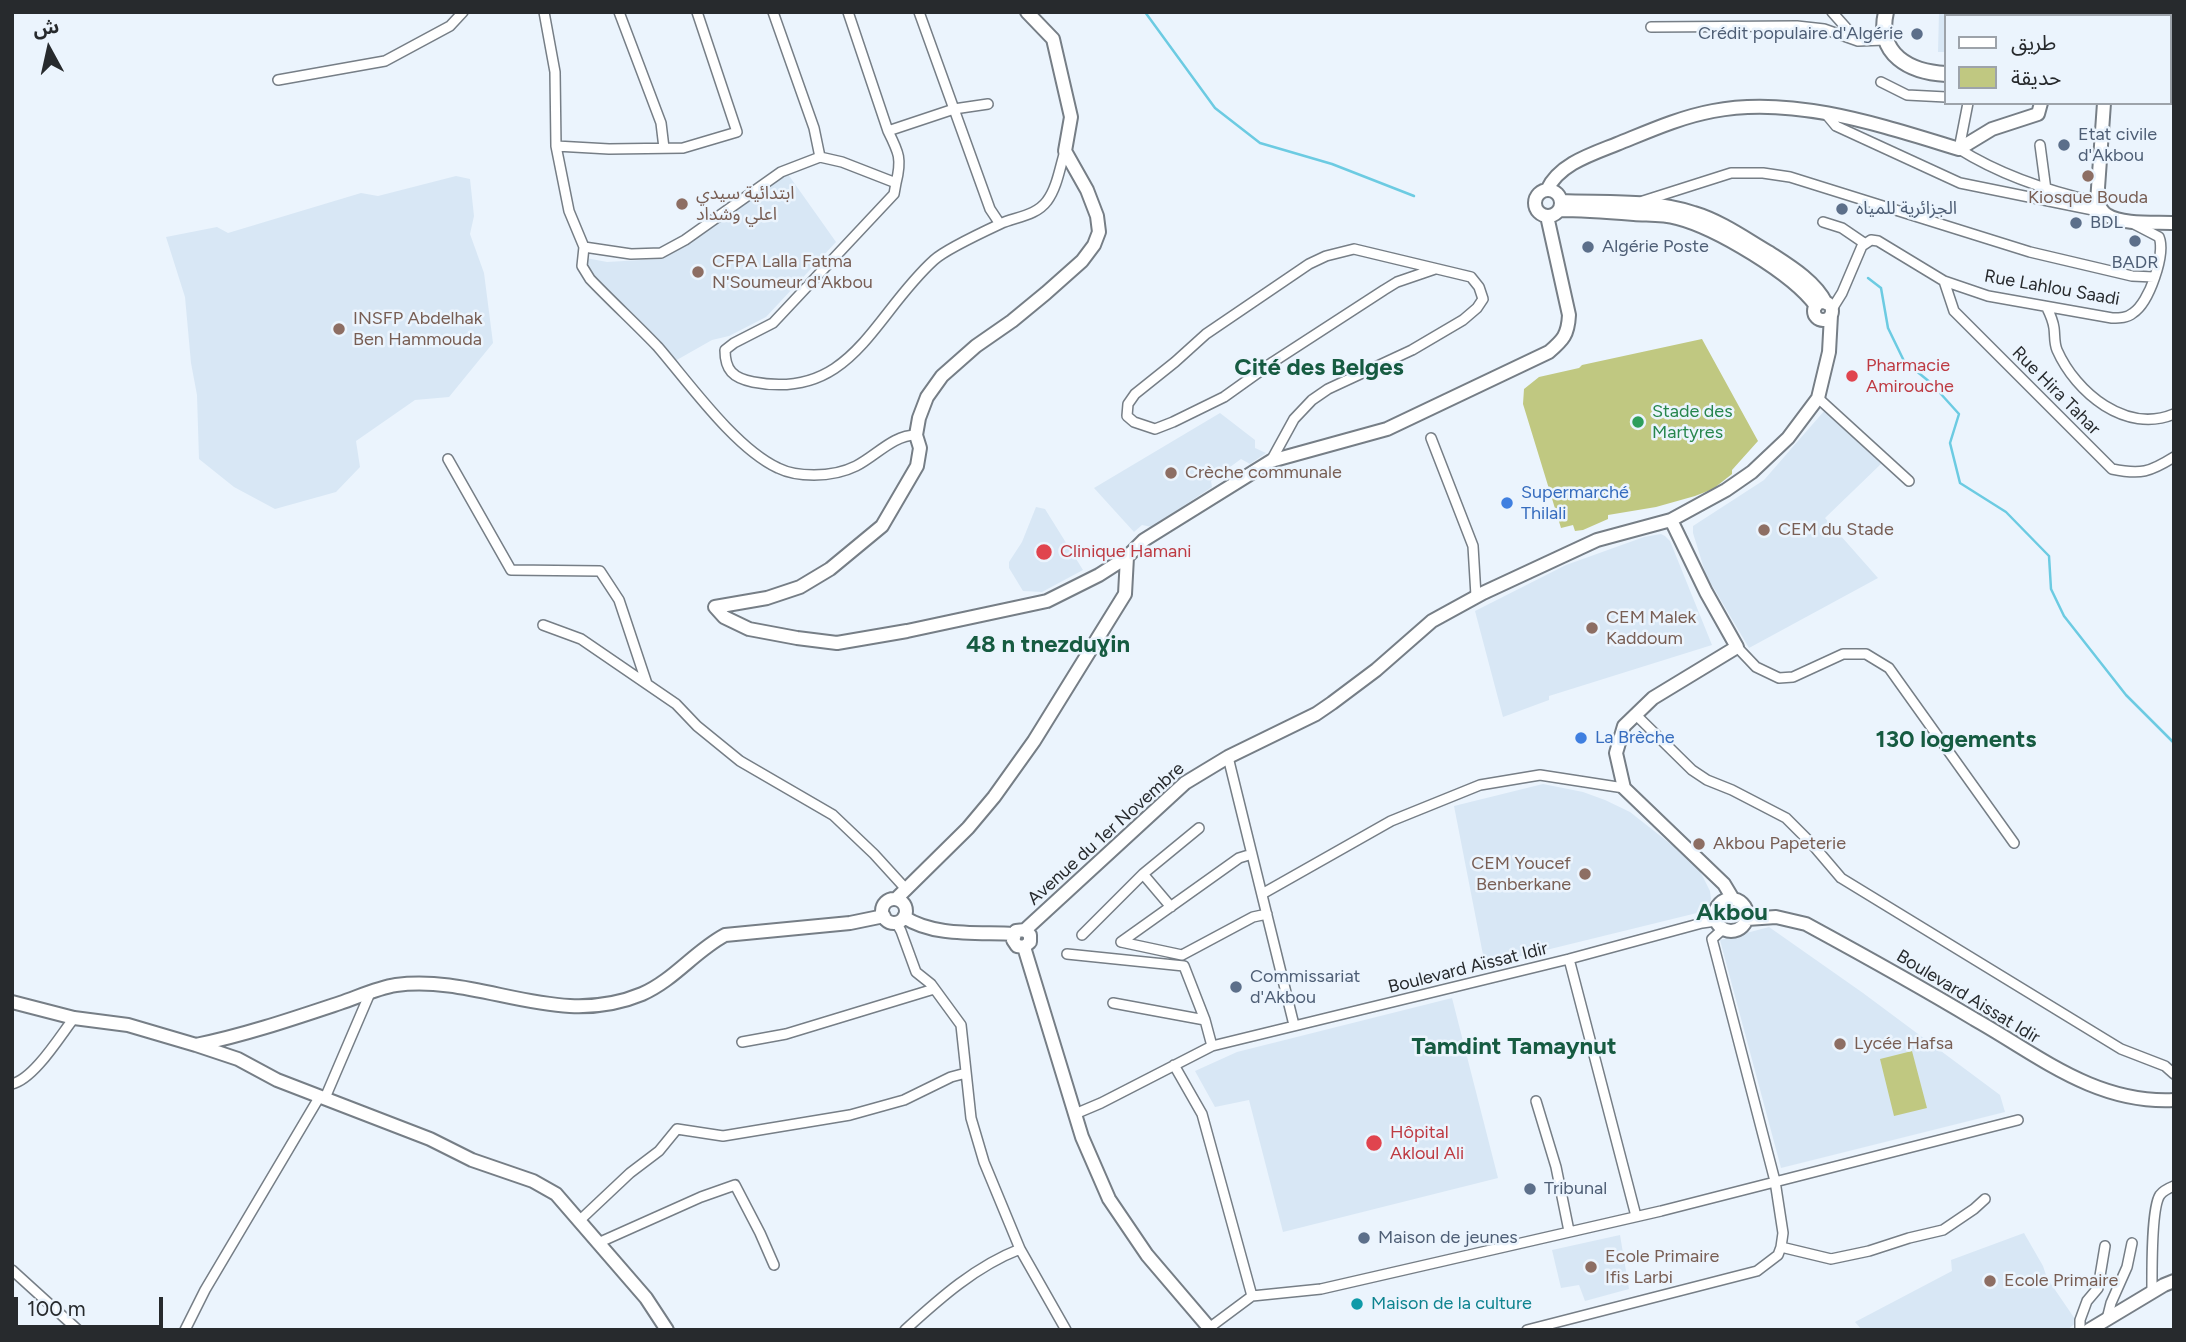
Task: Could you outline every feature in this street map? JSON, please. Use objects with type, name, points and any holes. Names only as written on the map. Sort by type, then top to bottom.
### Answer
[{"type":"main road","points":[[1886,12],[1885,40],[1897,59],[1928,73],[1944,74]]},
{"type":"street","points":[[278,80],[385,61],[450,26],[463,12]]},
{"type":"street","points":[[544,12],[555,72],[556,146],[569,211],[584,247],[582,266],[590,279],[657,347],[699,397],[740,439],[776,467],[814,475],[835,473],[855,467],[904,435],[916,435]]},
{"type":"street","points":[[619,12],[661,123],[664,148]]},
{"type":"street","points":[[556,146],[608,149],[683,148],[737,132],[697,12]]},
{"type":"street","points":[[772,12],[814,128],[820,157]]},
{"type":"street","points":[[848,12],[888,131],[897,150],[900,166],[894,194],[773,323],[725,350],[725,360],[733,375],[746,381],[792,386],[819,379],[845,362],[937,257],[1000,224],[1033,213],[1047,202],[1065,152],[1071,117],[1053,39],[1027,12]]},
{"type":"street","points":[[919,12],[990,209],[1000,224]]},
{"type":"street","points":[[1832,12],[1858,41]]},
{"type":"street","points":[[1651,26],[1797,26],[1824,29],[1858,41],[1885,40]]},
{"type":"street","points":[[1881,82],[1907,95],[1944,97]]},
{"type":"street","points":[[888,131],[954,109],[988,104]]},
{"type":"street","points":[[1959,149],[1968,105]]},
{"type":"street","points":[[1959,149],[1992,130],[2038,114],[2040,105]]},
{"type":"street","points":[[2100,207],[2104,105]]},
{"type":"street","points":[[1825,309],[1815,288],[1784,262],[1709,219],[1679,208],[1638,203],[1539,212],[1535,205],[1536,197],[1546,190],[1564,169],[1588,155],[1711,111],[1746,107],[1779,108],[1842,115],[1959,149],[2000,171],[2046,190],[2100,207],[2110,218],[2174,223]]},
{"type":"street","points":[[1826,114],[1836,126],[1960,183],[2100,207]]},
{"type":"street","points":[[2040,145],[2046,190]]},
{"type":"street","points":[[1065,152],[1087,190],[1097,216],[1099,232],[1094,246],[1082,261],[1046,293],[976,346],[942,376],[927,397],[919,418],[916,435],[920,448],[917,466],[882,526],[830,569],[800,587],[767,598],[715,607],[724,617],[748,629],[837,643],[1047,601],[1099,575],[1127,557],[1144,540],[1271,461],[1387,429],[1549,352],[1569,330],[1569,316],[1555,192],[1546,190]]},
{"type":"street","points":[[584,247],[631,254],[661,253],[685,240],[781,172],[820,157],[842,162],[896,183]]},
{"type":"street","points":[[1638,203],[1731,173],[1790,177],[2030,252],[2132,276],[2154,277]]},
{"type":"street","points":[[1555,209],[1658,215],[1693,224],[1782,273],[1825,309]]},
{"type":"street","name":"Rue Lahlou Saadi","points":[[1823,222],[1842,228],[1864,243],[1878,241],[1944,281],[1987,296],[2112,318],[2124,317],[2140,307],[2147,297],[2162,243],[2159,237],[2130,221]]},
{"type":"street","points":[[1825,309],[1842,293],[1864,243]]},
{"type":"street","points":[[1271,461],[1294,419],[1312,400],[1328,389],[1412,350],[1463,320],[1483,299],[1479,287],[1471,278],[1436,269],[1354,249],[1326,256],[1309,264],[1206,334],[1135,394],[1128,404],[1127,416],[1134,422],[1155,429],[1173,422],[1224,397],[1397,282],[1436,269]]},
{"type":"street","name":"Rue Hira Tahar","points":[[1944,281],[1954,311],[2112,470],[2130,473],[2153,470],[2174,457]]},
{"type":"street","points":[[2047,307],[2054,326],[2055,346],[2059,353],[2077,380],[2105,407],[2130,416],[2153,420],[2174,414]]},
{"type":"street","name":"Avenue du 1er Novembre","points":[[1019,932],[1185,783],[1228,757],[1316,714],[1376,670],[1432,621],[1476,596],[1597,540],[1671,520],[1696,508],[1752,472],[1788,438],[1818,398],[1826,364],[1825,309]]},
{"type":"street","points":[[1818,398],[1909,481]]},
{"type":"street","points":[[1431,438],[1472,546],[1476,596]]},
{"type":"street","points":[[448,459],[511,570],[600,572],[619,600],[647,684]]},
{"type":"street","points":[[1671,520],[1706,592],[1737,647],[1756,667],[1779,678],[1793,677],[1843,654],[1866,654],[1889,668],[2014,843]]},
{"type":"street","points":[[1127,557],[1125,594],[1034,741],[968,828],[896,899],[884,905],[884,916],[889,921],[900,920],[940,930],[1029,932],[1031,940],[1024,947],[1082,1137],[1109,1199],[1147,1255],[1210,1329],[1252,1296],[1321,1289],[1636,1216],[2018,1120]]},
{"type":"street","points":[[543,625],[581,639],[676,704],[697,726],[740,761],[833,815],[905,888]]},
{"type":"street","points":[[1719,925],[1732,931],[1738,930],[1747,919],[1742,904],[1733,899],[1724,884],[1624,788],[1616,753],[1624,726],[1653,698],[1737,647]]},
{"type":"street","points":[[1636,715],[1692,770],[1786,818],[1841,878],[2121,1049],[2165,1066],[2174,1074]]},
{"type":"street","points":[[1228,757],[1294,1026]]},
{"type":"street","points":[[1262,894],[1391,821],[1480,785],[1540,775],[1624,788]]},
{"type":"street","points":[[1082,935],[1143,874],[1199,828]]},
{"type":"street","points":[[1252,854],[1239,858],[1121,942],[1182,955],[1253,918],[1267,914]]},
{"type":"street","points":[[1143,874],[1171,907]]},
{"type":"street","points":[[896,899],[905,905],[906,912],[900,920],[901,931],[916,972],[934,989],[961,1024],[971,1118],[981,1151],[1020,1249],[1066,1330]]},
{"type":"street","points":[[1527,1330],[1757,1271],[1778,1255],[1782,1247],[1783,1233],[1774,1181],[1712,939],[1719,925],[1715,911],[1720,903],[1733,899]]},
{"type":"street","points":[[196,1045],[233,1037],[394,985],[431,984],[542,1004],[588,1008],[616,1003],[667,980],[710,943],[725,935],[850,923],[884,916]]},
{"type":"street","name":"Boulevard Aissat Idir","points":[[1747,919],[1776,917],[1806,924],[1978,1021],[2054,1069],[2106,1091],[2161,1101],[2174,1100]]},
{"type":"street","name":"Boulevard Aïssat Idir","points":[[1075,1114],[1212,1046],[1569,959],[1702,923],[1719,925]]},
{"type":"street","points":[[1067,954],[1184,966],[1212,1046]]},
{"type":"street","points":[[1569,959],[1636,1216]]},
{"type":"street","points":[[742,1042],[786,1034],[934,989]]},
{"type":"street","points":[[186,1330],[205,1290],[322,1097],[370,993]]},
{"type":"street","points":[[12,1002],[74,1018],[128,1025],[238,1059],[277,1080],[429,1139],[472,1160],[533,1181],[556,1194],[646,1298],[667,1330]]},
{"type":"street","points":[[1114,1003],[1205,1020]]},
{"type":"street","points":[[12,1084],[17,1084],[33,1071],[74,1018]]},
{"type":"street","points":[[1174,1065],[1202,1114],[1252,1296]]},
{"type":"street","points":[[579,1222],[630,1173],[659,1151],[677,1129],[723,1136],[850,1115],[904,1100],[951,1077],[966,1073]]},
{"type":"street","points":[[1536,1101],[1556,1167],[1569,1231]]},
{"type":"street","points":[[598,1243],[701,1197],[735,1185],[774,1265]]},
{"type":"street","points":[[2152,1292],[2151,1249],[2157,1202],[2160,1194],[2174,1186]]},
{"type":"street","points":[[1782,1247],[1831,1259],[1869,1251],[1942,1230],[1985,1199]]},
{"type":"street","points":[[2107,1319],[2110,1303],[2127,1267],[2132,1243]]},
{"type":"street","points":[[2080,1330],[2080,1320],[2087,1301],[2098,1288],[2105,1246]]},
{"type":"street","points":[[905,1330],[940,1298],[971,1276],[1002,1256],[1020,1249]]},
{"type":"street","points":[[12,1270],[79,1330]]},
{"type":"street","points":[[2090,1330],[2174,1281]]},
{"type":"shaded area","points":[[1939,12],[2045,12],[1944,14],[1944,52],[1938,52]]},
{"type":"shaded area","name":"CFPA Lalla Fatma N'Soumeur d'Akbou","points":[[785,170],[836,242],[766,317],[729,336],[712,340],[675,361],[590,279],[585,265],[586,258],[607,262],[659,259]]},
{"type":"shaded area","name":"INSFP Abdelhak Ben Hammouda","points":[[456,176],[470,179],[474,216],[470,234],[484,273],[493,343],[449,397],[415,400],[356,441],[360,467],[336,492],[275,509],[234,487],[199,459],[197,395],[185,297],[166,237],[217,227],[228,233],[361,193],[378,196]]},
{"type":"shaded area","name":"CEM du Stade","points":[[1825,410],[1883,462],[1825,518],[1878,578],[1749,648],[1706,575],[1693,526],[1764,480]]},
{"type":"shaded area","name":"Crèche communale","points":[[1220,413],[1255,440],[1255,448],[1266,453],[1250,464],[1241,459],[1211,481],[1212,487],[1152,527],[1142,525],[1134,532],[1094,488]]},
{"type":"shaded area","name":"Clinique Hamani","points":[[1036,507],[1045,509],[1083,570],[1042,592],[1023,591],[1009,568],[1009,562],[1022,542]]},
{"type":"shaded area","name":"CEM Malek Kaddoum","points":[[1661,534],[1670,541],[1712,645],[1549,696],[1549,700],[1503,717],[1475,611],[1566,565],[1644,537]]},
{"type":"shaded area","name":"CEM Youcef Benberkane","points":[[1543,784],[1583,792],[1630,812],[1700,871],[1710,891],[1709,905],[1701,912],[1485,965],[1454,806]]},
{"type":"shaded area","name":"Lycée Hafsa","points":[[1769,927],[2000,1095],[2005,1112],[1781,1168],[1720,940]]},
{"type":"shaded area","name":"Hôpital Akloul Ali","points":[[1452,998],[1498,1178],[1283,1232],[1249,1100],[1215,1107],[1195,1071],[1237,1052]]},
{"type":"shaded area","name":"Ecole Primaire","points":[[2024,1233],[2047,1278],[2077,1322],[2067,1330],[1862,1330],[1855,1322],[1952,1271],[1951,1260]]},
{"type":"shaded area","name":"Ecole Primaire Ifis Larbi","points":[[1620,1235],[1629,1289],[1585,1301],[1579,1285],[1561,1288],[1552,1250]]},
{"type":"green space","name":"Stade des Martyres","points":[[1702,339],[1758,441],[1732,470],[1732,474],[1713,489],[1656,507],[1608,515],[1608,519],[1583,530],[1575,531],[1573,525],[1561,528],[1523,404],[1524,389],[1539,377]]},
{"type":"green space","points":[[1912,1051],[1927,1108],[1894,1116],[1880,1059]]},
{"type":"waterway","points":[[1145,12],[1215,108],[1260,143],[1332,164],[1414,196]]},
{"type":"waterway","points":[[1868,278],[1881,288],[1888,328],[1904,361],[1931,383],[1959,414],[1950,443],[1960,483],[2006,512],[2049,556],[2051,589],[2064,616],[2126,695],[2174,743]]},
{"type":"place","name":"Crédit populaire d'Algérie","points":[[1917,34]]},
{"type":"place","name":"Etat civile d'Akbou","points":[[2064,145]]},
{"type":"place","name":"Kiosque Bouda","points":[[2088,176]]},
{"type":"place","name":"ابتدائية سيدي اعلي وشداد","points":[[682,204]]},
{"type":"place","name":"الجزائرية للمياه","points":[[1842,209]]},
{"type":"place","name":"BDL","points":[[2076,223]]},
{"type":"place","name":"BADR","points":[[2135,241]]},
{"type":"place","name":"Algérie Poste","points":[[1588,247]]},
{"type":"place","name":"CFPA Lalla Fatma N'Soumeur d'Akbou","points":[[698,272]]},
{"type":"place","name":"INSFP Abdelhak Ben Hammouda","points":[[339,329]]},
{"type":"place","name":"Pharmacie Amirouche","points":[[1852,376]]},
{"type":"place","name":"Stade des Martyres","points":[[1638,422]]},
{"type":"place","name":"Crèche communale","points":[[1171,473]]},
{"type":"place","name":"Supermarché Thilali","points":[[1507,503]]},
{"type":"place","name":"CEM du Stade","points":[[1764,530]]},
{"type":"place","name":"Clinique Hamani","points":[[1044,552]]},
{"type":"place","name":"CEM Malek Kaddoum","points":[[1592,628]]},
{"type":"place","name":"La Brèche","points":[[1581,738]]},
{"type":"place","name":"Akbou Papeterie","points":[[1699,844]]},
{"type":"place","name":"CEM Youcef Benberkane","points":[[1585,874]]},
{"type":"place","name":"Commissariat d'Akbou","points":[[1236,987]]},
{"type":"place","name":"Lycée Hafsa","points":[[1840,1044]]},
{"type":"place","name":"Hôpital Akloul Ali","points":[[1374,1143]]},
{"type":"place","name":"Tribunal","points":[[1530,1189]]},
{"type":"place","name":"Maison de jeunes","points":[[1364,1238]]},
{"type":"place","name":"Ecole Primaire Ifis Larbi","points":[[1591,1267]]},
{"type":"place","name":"Ecole Primaire","points":[[1990,1281]]},
{"type":"place","name":"Maison de la culture","points":[[1357,1304]]},
{"type":"district","name":"Cité des Belges","points":[[1319,368]]},
{"type":"district","name":"48 n tnezduɣin","points":[[1048,645]]},
{"type":"district","name":"130 logements","points":[[1956,740]]},
{"type":"district","name":"Akbou","points":[[1732,913]]},
{"type":"district","name":"Tamdint Tamaynut","points":[[1514,1047]]}]
